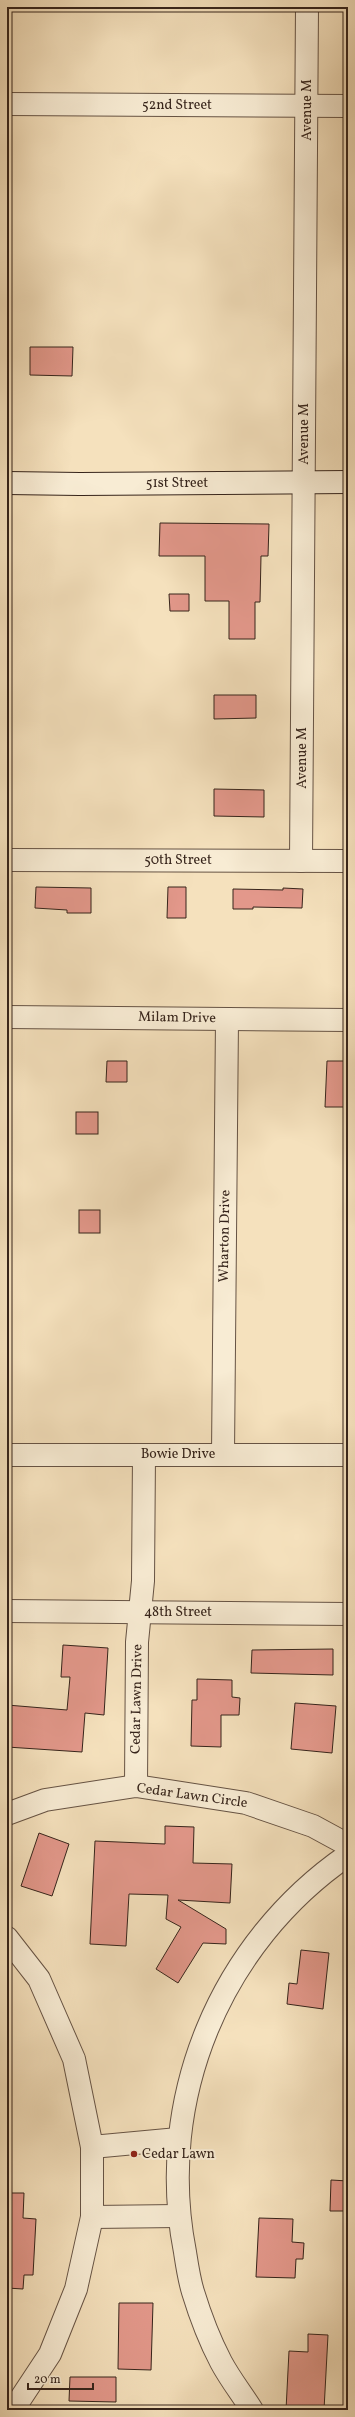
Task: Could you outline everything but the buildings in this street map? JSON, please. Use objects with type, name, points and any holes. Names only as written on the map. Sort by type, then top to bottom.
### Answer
[{"type":"street","name":"Avenue M","points":[[301,861],[307,7]]},
{"type":"street","name":"52nd Street","points":[[7,104],[348,106]]},
{"type":"street","name":"51st Street","points":[[7,483],[348,482]]},
{"type":"street","name":"50th Street","points":[[7,860],[348,861]]},
{"type":"street","name":"Milam Drive","points":[[7,1017],[348,1020]]},
{"type":"street","name":"Wharton Drive","points":[[222,1454],[227,1019]]},
{"type":"street","name":"Bowie Drive","points":[[7,1455],[348,1455]]},
{"type":"street","points":[[141,1612],[143,1581],[144,1455]]},
{"type":"street","name":"48th Street","points":[[7,1611],[348,1614]]},
{"type":"street","name":"Cedar Lawn Drive","points":[[136,1786],[137,1642],[141,1612]]},
{"type":"street","name":"Cedar Lawn Circle","points":[[7,1814],[45,1800],[136,1786],[246,1803],[313,1826],[348,1845]]},
{"type":"street","points":[[252,2410],[222,2363],[192,2292],[178,2216],[178,2139],[193,2063],[223,1992],[266,1928],[320,1874],[348,1854]]},
{"type":"street","points":[[7,1938],[39,1979],[74,2059],[92,2147],[92,2217],[76,2289],[50,2354],[13,2410]]},
{"type":"street","points":[[92,2147],[178,2139]]},
{"type":"street","points":[[92,2217],[178,2216]]},
{"type":"place","name":"Cedar Lawn","points":[[134,2154]]}]
